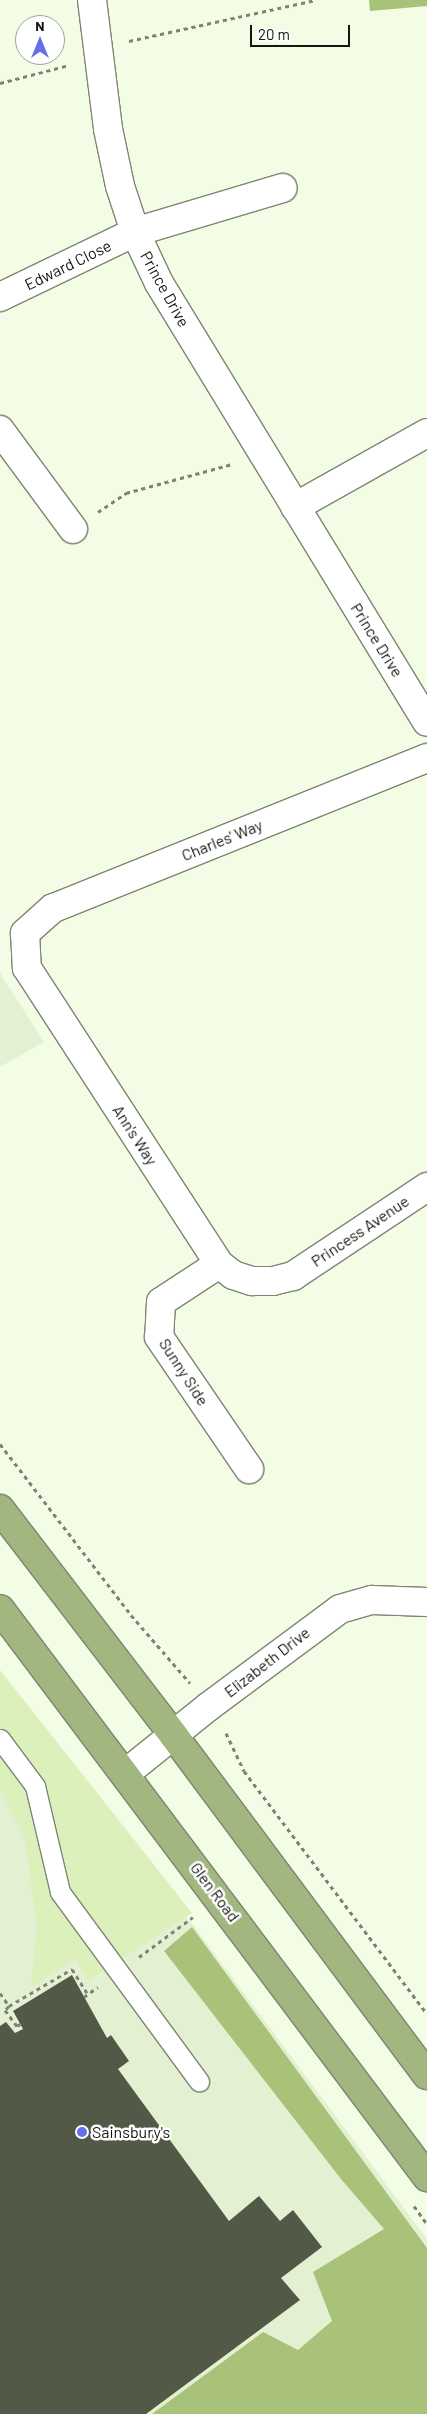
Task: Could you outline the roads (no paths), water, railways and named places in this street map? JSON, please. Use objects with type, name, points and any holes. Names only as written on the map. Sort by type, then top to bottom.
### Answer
[{"type":"highway","points":[[0,1509],[174,1736],[427,2075]]},
{"type":"highway","name":"Glen Road","points":[[0,1609],[126,1774],[427,2177]]},
{"type":"street","name":"Prince Drive","points":[[92,0],[96,53],[120,186],[135,232],[159,283],[262,455],[427,722]]},
{"type":"street","name":"Edward Close","points":[[0,297],[135,232],[283,188]]},
{"type":"street","points":[[0,430],[73,529]]},
{"type":"street","points":[[295,507],[427,433]]},
{"type":"street","name":"Charles' Way","points":[[25,933],[53,908],[427,758]]},
{"type":"street","name":"Ann's Way","points":[[25,933],[27,968],[218,1264],[233,1275],[252,1281],[273,1281],[293,1276]]},
{"type":"street","name":"Princess Avenue","points":[[293,1276],[427,1187]]},
{"type":"street","name":"Sunny Side","points":[[218,1264],[161,1302],[158,1337],[249,1469]]},
{"type":"street","name":"Elizabeth Drive","points":[[126,1774],[340,1609],[372,1600],[427,1602]]},
{"type":"lane","points":[[0,1739],[35,1786],[60,1892],[198,2081]]},
{"type":"place","name":"Sainsbury's","points":[[82,2132]]}]
